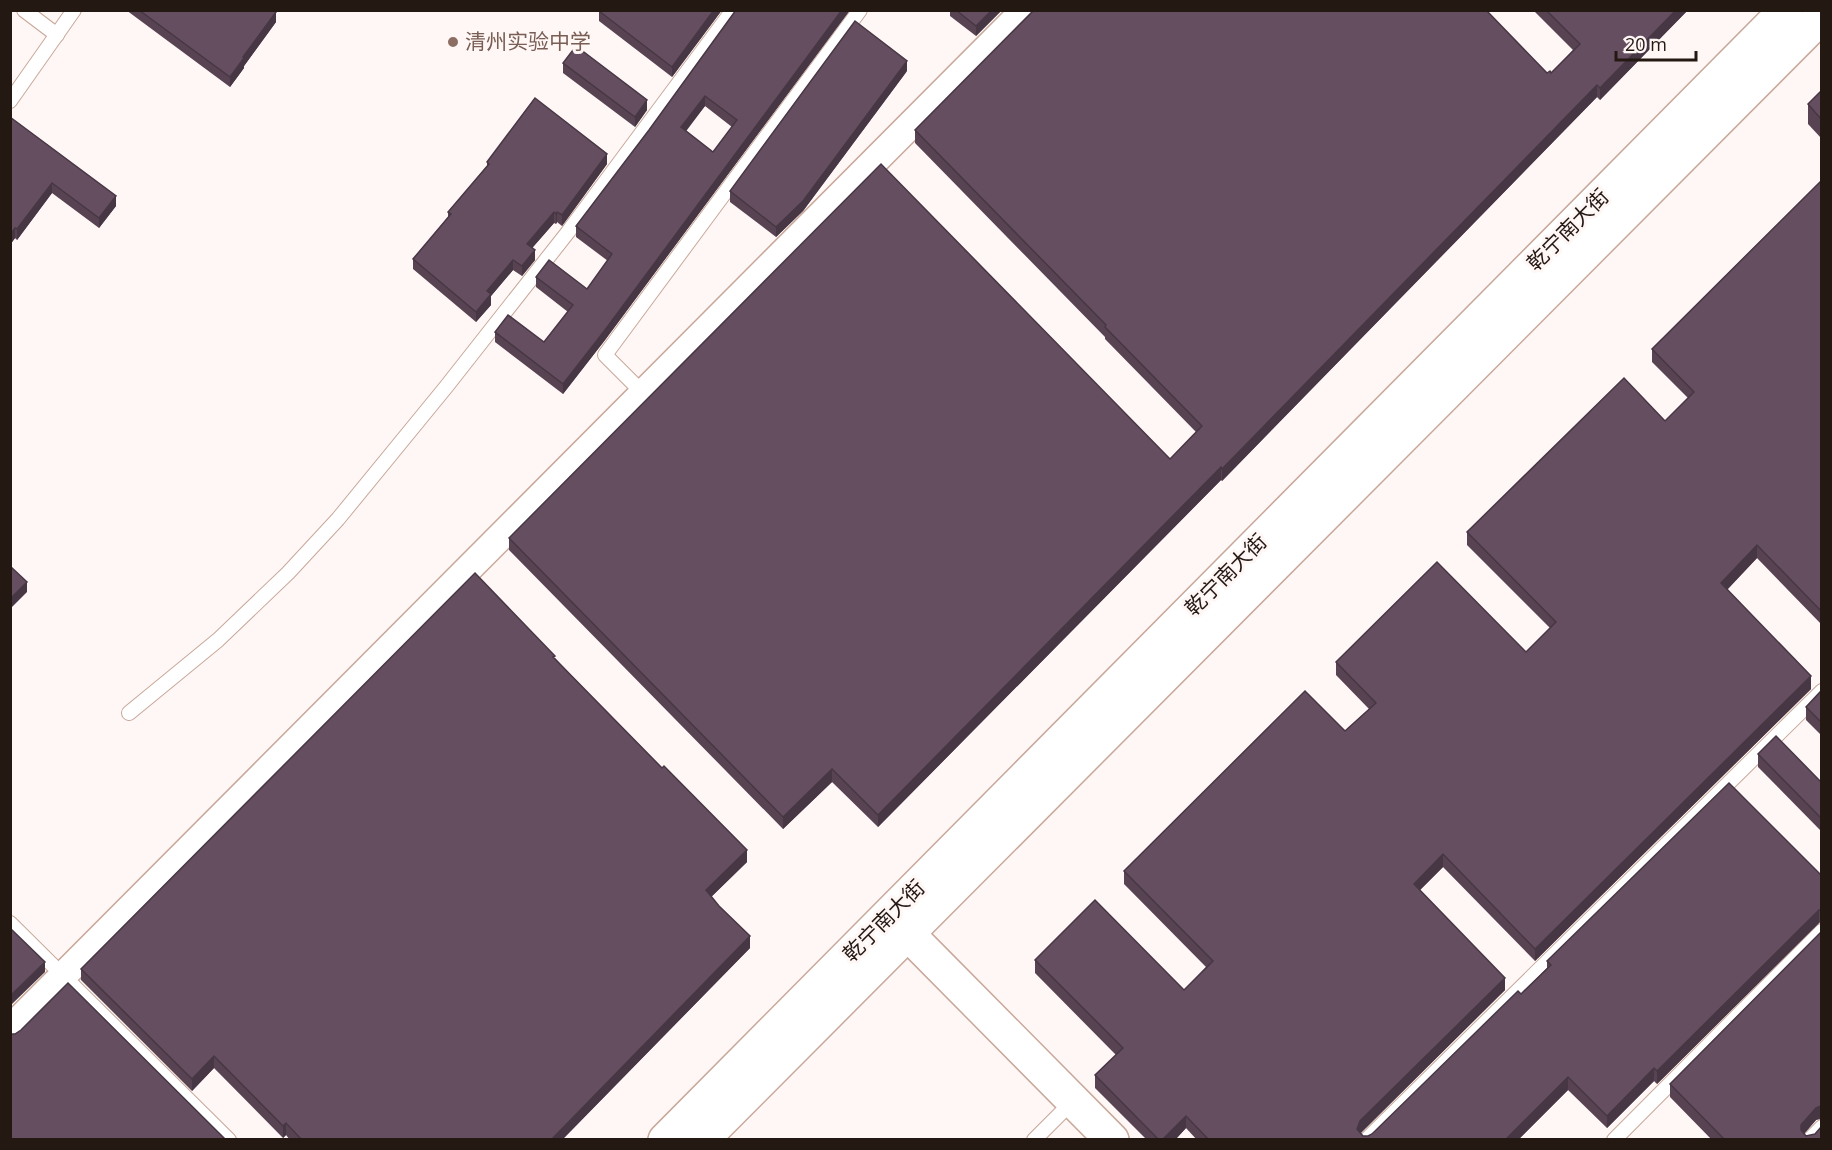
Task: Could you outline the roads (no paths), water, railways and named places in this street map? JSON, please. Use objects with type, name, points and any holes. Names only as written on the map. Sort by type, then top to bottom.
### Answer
[{"type":"main road","name":"乾宁南大街","points":[[665,1140],[1786,10]]},
{"type":"main road","name":"乾宁南大街","points":[[702,1140],[1821,16]]},
{"type":"main road","points":[[907,933],[1112,1140]]},
{"type":"street","points":[[10,1029],[1025,10]]},
{"type":"lane","points":[[24,10],[57,35]]},
{"type":"lane","points":[[10,101],[74,10]]},
{"type":"lane","points":[[129,713],[218,640],[288,573],[338,519],[568,232],[733,10]]},
{"type":"lane","points":[[643,393],[605,355],[861,10]]},
{"type":"lane","points":[[1366,1140],[1821,692]]},
{"type":"lane","points":[[10,923],[229,1140]]},
{"type":"lane","points":[[1614,1140],[1821,931]]},
{"type":"lane","points":[[1034,1140],[1073,1101]]},
{"type":"lane","points":[[1809,1140],[1821,1127]]},
{"type":"place","name":"清州实验中学","points":[[453,42]]}]
